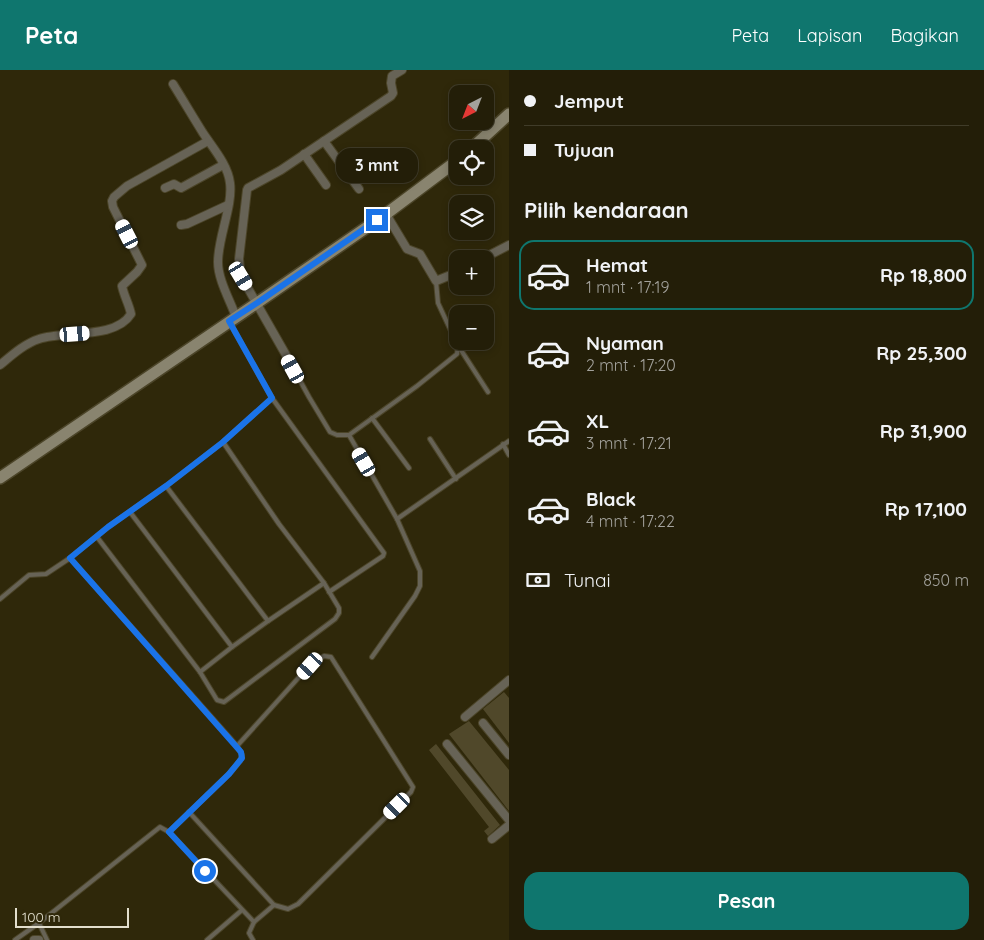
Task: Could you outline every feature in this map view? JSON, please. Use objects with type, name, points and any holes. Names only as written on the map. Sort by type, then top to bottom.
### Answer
[{"type":"street","points":[[243,312],[239,270],[248,188],[275,174],[390,96],[393,93],[392,76],[402,70]]},
{"type":"street","points":[[173,84],[223,165],[230,182],[218,263],[220,274],[243,312],[286,355]]},
{"type":"street","points":[[481,140],[509,114]]},
{"type":"street","points":[[0,365],[27,344],[41,338],[92,333],[124,322],[129,317],[131,314],[122,286],[142,265],[113,207],[112,201],[127,186],[208,141]]},
{"type":"street","points":[[324,141],[359,189]]},
{"type":"street","points":[[304,154],[326,185]]},
{"type":"street","points":[[165,188],[174,184],[181,188],[223,165]]},
{"type":"street","points":[[0,478],[386,214],[449,167]]},
{"type":"street","points":[[181,225],[228,205]]},
{"type":"street","points":[[386,214],[407,249],[419,253],[436,281],[449,276]]},
{"type":"street","points":[[494,253],[509,245]]},
{"type":"street","points":[[465,717],[509,680]]},
{"type":"street","points":[[483,723],[509,755]]},
{"type":"street","points":[[446,744],[509,820]]},
{"type":"street","points":[[492,839],[509,825]]},
{"type":"street","points":[[34,940],[39,940]]},
{"type":"lane","points":[[436,281],[438,303],[449,327]]},
{"type":"lane","points":[[243,312],[272,398],[384,553],[383,556],[329,592]]},
{"type":"lane","points":[[286,355],[330,432],[337,435],[349,435],[454,358],[458,350]]},
{"type":"lane","points":[[461,350],[488,392]]},
{"type":"lane","points":[[0,599],[29,576],[46,574],[70,558],[223,442],[272,398]]},
{"type":"lane","points":[[372,418],[409,468]]},
{"type":"lane","points":[[349,435],[396,519],[420,572],[420,586],[415,596],[372,657]]},
{"type":"lane","points":[[430,438],[456,479]]},
{"type":"lane","points":[[396,519],[509,441]]},
{"type":"lane","points":[[97,537],[200,672],[220,702],[224,702],[337,617],[338,608],[324,583],[269,509],[223,442]]},
{"type":"lane","points":[[504,444],[509,455]]},
{"type":"lane","points":[[166,486],[268,621]]},
{"type":"lane","points":[[130,512],[232,647]]},
{"type":"lane","points":[[70,558],[237,746],[242,755],[240,761],[229,774],[169,832]]},
{"type":"lane","points":[[200,672],[268,621],[324,583]]},
{"type":"lane","points":[[189,812],[274,905],[288,909],[298,904],[411,792],[412,785],[331,657],[328,656],[321,657],[310,666],[237,746]]},
{"type":"lane","points":[[15,940],[39,924],[157,828],[162,827],[169,832],[254,922]]},
{"type":"lane","points":[[253,940],[249,933],[254,922],[274,905]]},
{"type":"lane","points":[[207,940],[242,910]]},
{"type":"lane","points":[[39,924],[47,940]]},
{"type":"building","points":[[504,692],[509,698],[509,743],[483,709]]},
{"type":"building","points":[[469,721],[509,770],[509,811],[449,734]]},
{"type":"building","points":[[436,744],[500,825],[488,836],[484,831],[489,827],[429,750]]},
{"type":"route","points":[[205,871],[169,832],[229,774],[242,758],[241,752],[70,558],[108,527],[166,486],[223,442],[272,398],[229,321],[377,220]]}]
